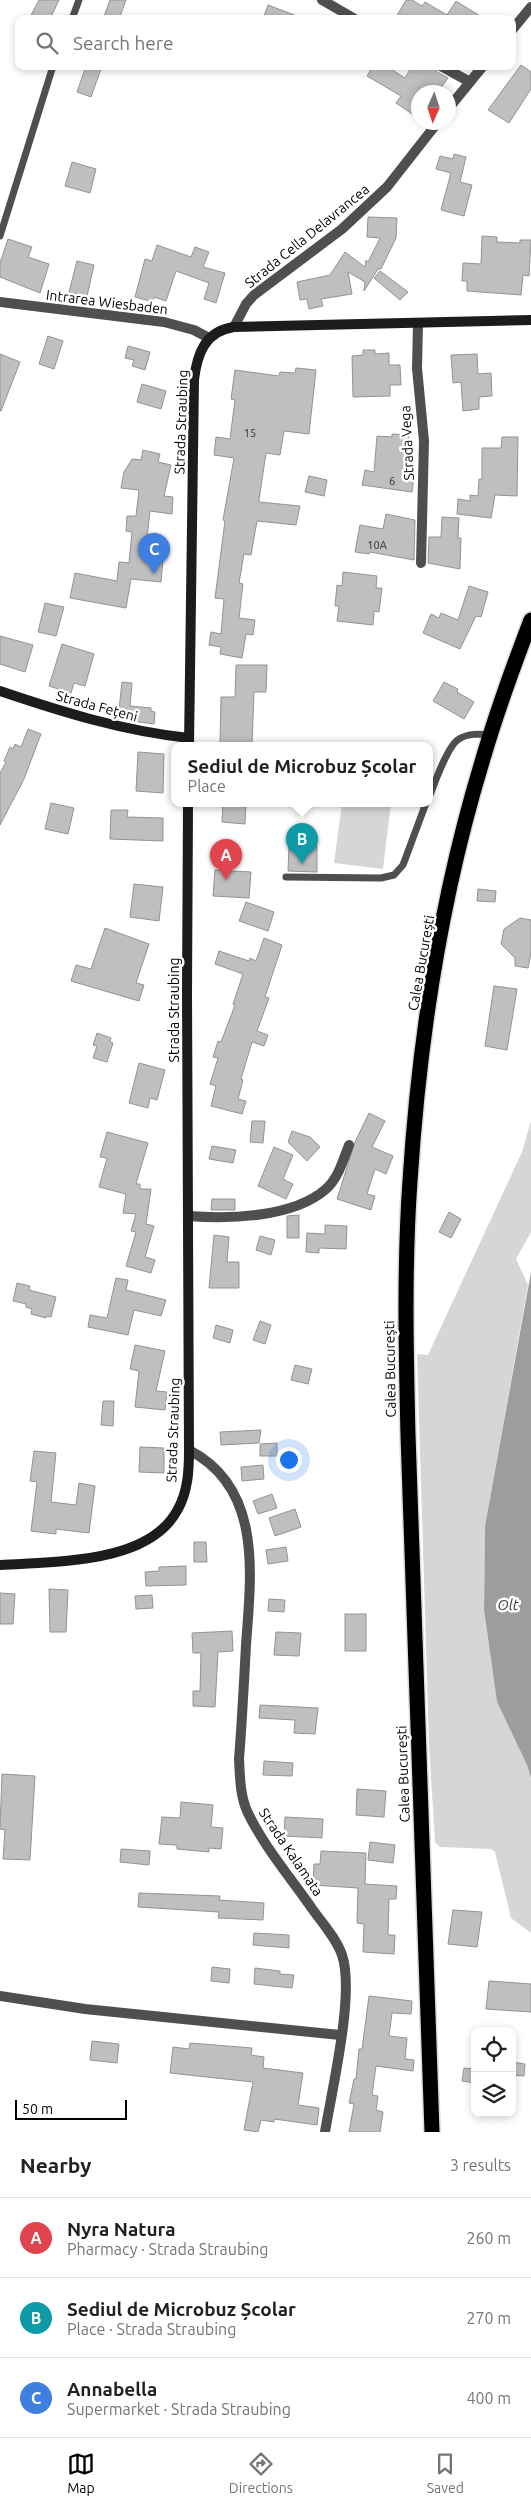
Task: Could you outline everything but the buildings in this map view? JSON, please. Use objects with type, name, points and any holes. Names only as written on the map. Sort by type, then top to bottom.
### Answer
[{"type":"highway","name":"Calea București","points":[[432,2132],[408,1435],[407,1250],[415,1117],[432,990],[457,857],[490,734],[526,650],[531,620]]},
{"type":"main road","points":[[209,338],[224,328],[234,327],[531,320]]},
{"type":"main road","name":"Strada Straubing","points":[[189,742],[194,380],[198,356],[209,338]]},
{"type":"main road","name":"Strada Fețeni","points":[[0,691],[94,721],[189,742]]},
{"type":"main road","name":"Strada Straubing","points":[[0,1565],[93,1558],[140,1544],[169,1523],[178,1510],[188,1478],[188,807]]},
{"type":"street","points":[[322,0],[348,15]]},
{"type":"street","points":[[516,25],[531,7]]},
{"type":"street","points":[[448,70],[470,82]]},
{"type":"street","points":[[456,99],[480,70]]},
{"type":"street","name":"Strada Cella Delavrancea","points":[[234,327],[246,304],[254,295],[342,229],[387,187],[432,130]]},
{"type":"street","name":"Intrarea Wiesbaden","points":[[0,302],[164,322],[194,330],[209,338]]},
{"type":"street","name":"Strada Vega","points":[[418,322],[417,368],[424,441],[421,562]]},
{"type":"street","points":[[188,1216],[232,1217],[258,1215],[300,1204],[316,1196],[335,1178],[349,1145]]},
{"type":"street","name":"Strada Kalamata","points":[[189,1450],[208,1459],[218,1469],[238,1503],[246,1526],[250,1549],[250,1580],[239,1759],[240,1786],[247,1810],[264,1841],[332,1936],[342,1954],[347,1978],[325,2132]]},
{"type":"street","points":[[0,1996],[85,2009],[340,2035]]},
{"type":"lane","points":[[73,15],[79,0]]},
{"type":"lane","points":[[0,236],[52,70]]},
{"type":"lane","points":[[433,789],[458,739],[470,734],[490,734]]},
{"type":"lane","points":[[286,877],[381,878],[394,875],[403,865],[425,807]]},
{"type":"shaded area","points":[[341,807],[391,807],[383,869],[334,863]]},
{"type":"shaded area","points":[[531,1121],[531,1232],[516,1259],[528,1285],[485,1526],[484,1610],[497,1702],[527,1765],[531,1778],[531,1933],[511,1918],[495,1852],[491,1849],[440,1847],[435,1842],[429,1745],[417,1354],[428,1355],[522,1152]]},
{"type":"water","name":"Olt","points":[[531,1272],[531,1778],[527,1765],[497,1702],[484,1610],[485,1526]]},
{"type":"place","name":"Annabella","points":[[154,574]]},
{"type":"place","name":"Sediul de Microbuz Școlar","points":[[302,864]]},
{"type":"place","name":"Nyra Natura","points":[[226,880]]}]
